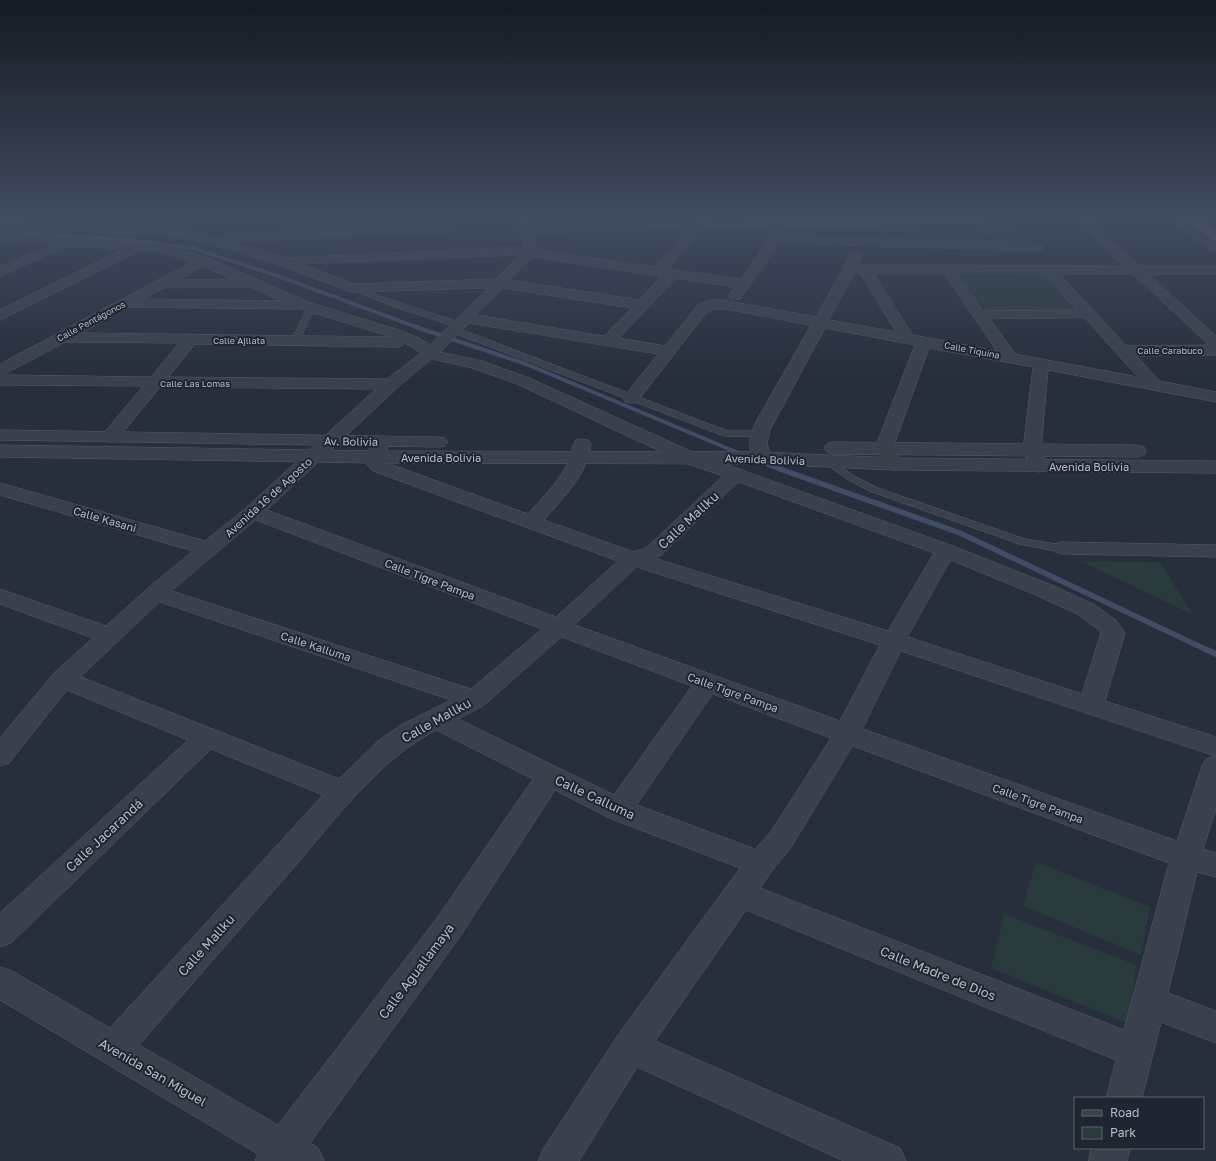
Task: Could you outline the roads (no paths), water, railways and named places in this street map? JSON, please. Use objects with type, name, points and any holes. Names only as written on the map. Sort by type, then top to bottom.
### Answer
[{"type":"street","points":[[0,316],[92,269]]},
{"type":"street","name":"Calle Pentágonos","points":[[0,371],[189,269]]},
{"type":"street","points":[[223,269],[309,306],[416,342],[424,346],[430,353],[439,357],[476,364],[523,381],[666,447],[696,453],[747,453],[946,550],[1046,591],[1085,609],[1108,625],[1113,633],[1091,705]]},
{"type":"street","points":[[301,269],[352,288],[500,283],[641,305]]},
{"type":"street","name":"Avenida 16 de Agosto","points":[[5,742],[63,679],[109,635],[156,593],[253,512],[391,384],[430,353],[514,269]]},
{"type":"street","points":[[641,269],[744,284]]},
{"type":"street","points":[[608,341],[641,305],[668,269]]},
{"type":"street","points":[[728,305],[754,269]]},
{"type":"street","points":[[857,270],[932,269]]},
{"type":"street","points":[[948,269],[1010,358]]},
{"type":"street","points":[[967,269],[1216,270]]},
{"type":"street","points":[[747,453],[820,322],[857,270]]},
{"type":"street","points":[[857,270],[907,338]]},
{"type":"street","points":[[1055,270],[1090,314],[1155,386]]},
{"type":"street","points":[[1135,270],[1216,344]]},
{"type":"street","points":[[161,284],[258,284]]},
{"type":"street","points":[[126,303],[309,306]]},
{"type":"street","name":"Calle Tiquina","points":[[631,398],[704,307],[713,304],[728,305],[924,341],[1216,397]]},
{"type":"street","points":[[980,315],[1090,314]]},
{"type":"street","points":[[459,324],[608,341],[669,351]]},
{"type":"street","name":"Calle Ajllata","points":[[62,337],[416,342]]},
{"type":"street","points":[[110,437],[190,340]]},
{"type":"street","points":[[894,464],[884,448],[924,341]]},
{"type":"street","name":"Calle Carabuco","points":[[1123,351],[1216,350]]},
{"type":"street","points":[[7,352],[28,356]]},
{"type":"street","points":[[1035,457],[1041,363]]},
{"type":"street","name":"Calle Las Lomas","points":[[0,380],[155,383],[391,384]]},
{"type":"street","name":"Av. Bolivia","points":[[0,435],[110,437],[322,448]]},
{"type":"street","points":[[531,522],[572,473],[582,451],[666,447]]},
{"type":"street","name":"Avenida Bolivia","points":[[322,448],[696,453]]},
{"type":"street","name":"Av. Bolivia","points":[[0,451],[322,448]]},
{"type":"street","name":"Avenida Bolivia","points":[[747,453],[810,448],[884,448],[1216,467]]},
{"type":"street","points":[[377,449],[375,464],[380,467],[634,559],[894,641],[1216,747]]},
{"type":"street","name":"Avenida Bolivia","points":[[747,453],[829,462],[894,464],[1035,457],[1216,453]]},
{"type":"street","name":"Calle Mallku","points":[[114,1049],[343,792],[387,748],[410,732],[475,699],[559,627],[621,568],[634,559],[654,551],[747,453]]},
{"type":"street","name":"Calle Kasani","points":[[0,490],[209,549]]},
{"type":"street","name":"Calle Tigre Pampa","points":[[253,512],[847,734],[1186,857],[1216,866]]},
{"type":"street","points":[[1062,548],[1216,551]]},
{"type":"street","points":[[557,1161],[630,1047],[740,894],[760,863],[780,841],[847,734],[894,641],[946,550]]},
{"type":"street","name":"Calle Kalluma","points":[[156,593],[475,699]]},
{"type":"street","points":[[0,596],[109,635]]},
{"type":"street","points":[[63,679],[343,792]]},
{"type":"street","points":[[619,810],[708,682]]},
{"type":"street","name":"Calle Calluma","points":[[436,719],[619,810],[760,863]]},
{"type":"street","name":"Calle Jacarandá","points":[[0,933],[207,737]]},
{"type":"street","points":[[1124,1097],[1186,857],[1216,766]]},
{"type":"street","name":"Calle Aguallamaya","points":[[288,1157],[448,928],[550,776]]},
{"type":"street","name":"Calle Madre de Dios","points":[[740,894],[1136,1051]]},
{"type":"street","name":"Avenida San Miguel","points":[[0,982],[114,1049],[288,1157]]},
{"type":"street","points":[[1149,1002],[1216,1027]]},
{"type":"street","points":[[630,1047],[886,1161]]},
{"type":"street","points":[[1108,1161],[1111,1149]]},
{"type":"lane","points":[[352,288],[426,315],[459,324],[631,398],[727,434],[747,453]]},
{"type":"lane","points":[[295,341],[309,313],[309,306]]},
{"type":"lane","points":[[829,462],[853,479],[875,490],[1023,542],[1062,548]]},
{"type":"waterway","points":[[257,269],[419,328]]},
{"type":"waterway","points":[[416,327],[526,364],[741,454]]},
{"type":"waterway","points":[[760,462],[782,470]]},
{"type":"waterway","points":[[780,469],[960,533],[1207,650]]},
{"type":"waterway","points":[[1205,649],[1216,654]]}]
